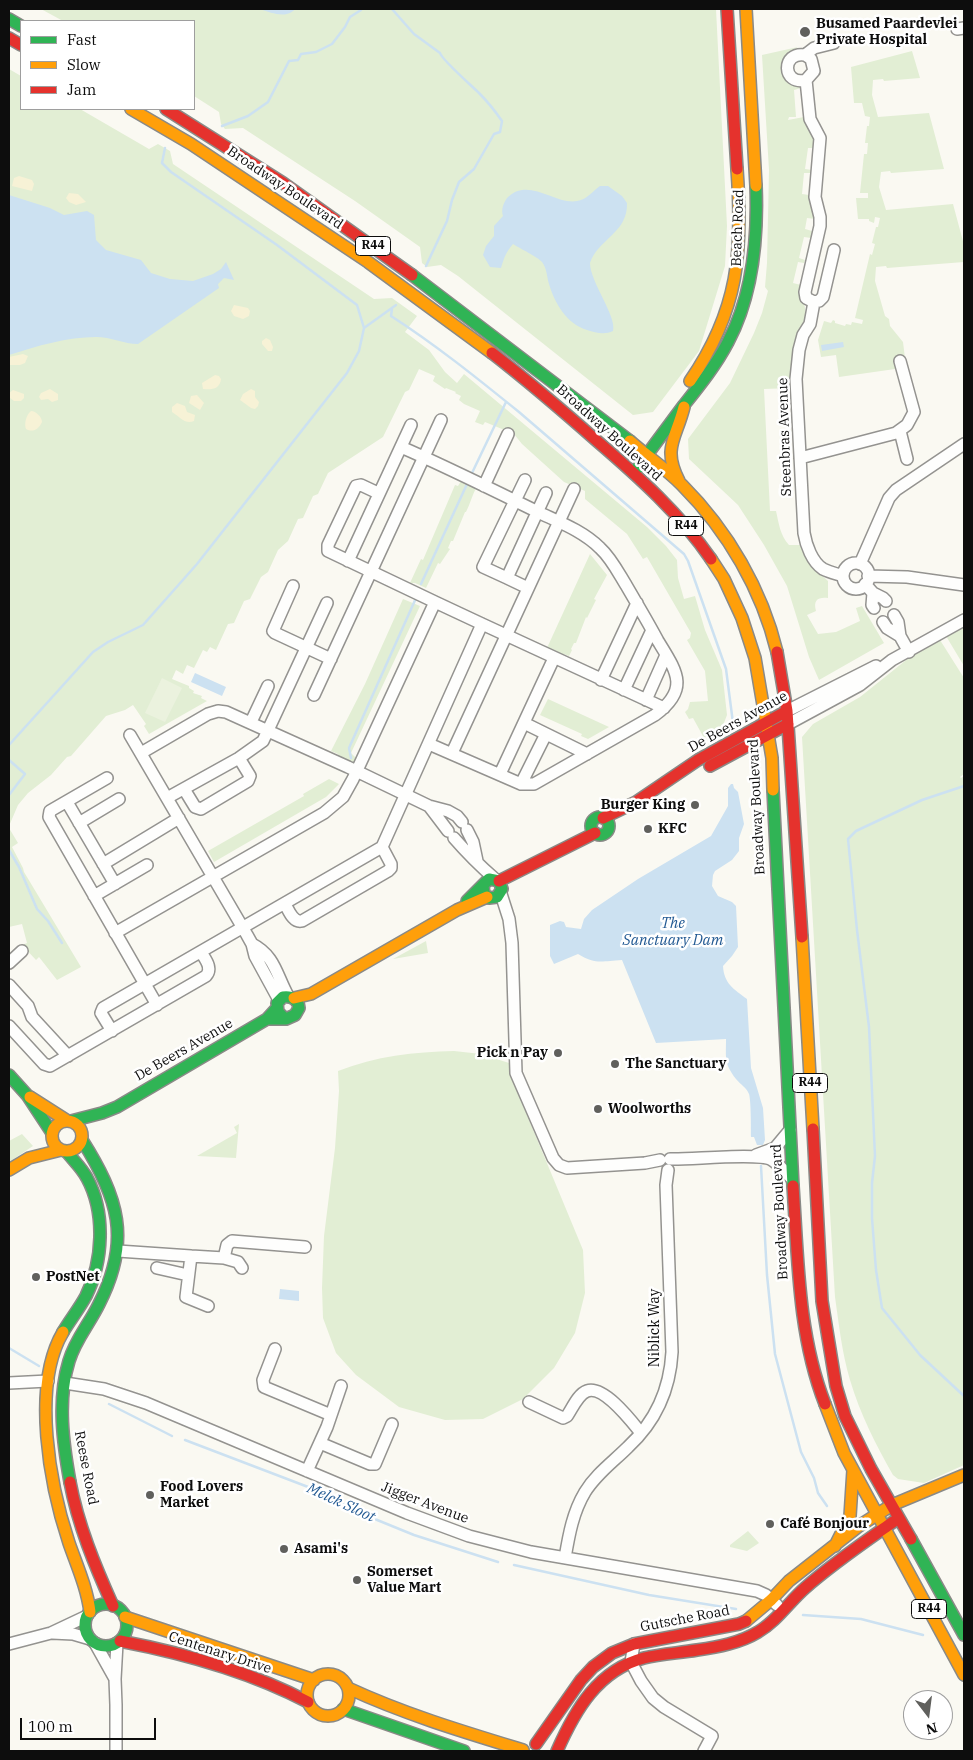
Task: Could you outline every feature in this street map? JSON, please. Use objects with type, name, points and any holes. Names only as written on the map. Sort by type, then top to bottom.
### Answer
[{"type":"main road","name":"Beach Road","points":[[634,473],[642,453],[700,367],[720,330],[733,289],[737,266],[739,222],[727,9]]},
{"type":"main road","name":"Beach Road","points":[[624,464],[642,453],[684,407],[719,359],[732,335],[744,305],[754,264],[756,223],[746,9]]},
{"type":"main road","points":[[9,19],[20,25]]},
{"type":"main road","points":[[9,38],[20,45]]},
{"type":"main road","name":"Broadway Boulevard","points":[[133,110],[192,144],[368,262],[462,330],[540,391],[634,473],[685,525],[701,544],[724,579],[751,641],[760,681],[772,758],[776,888],[792,1179],[801,1305],[808,1345],[830,1421],[853,1470],[964,1675]]},
{"type":"main road","name":"Broadway Boulevard","points":[[168,110],[283,183],[388,256],[619,432],[682,485],[720,530],[755,588],[765,612],[776,648],[787,711],[800,900],[819,1255],[825,1318],[836,1386],[846,1416],[871,1469],[964,1635]]},
{"type":"main road","points":[[682,485],[671,463],[669,447],[682,418],[684,407]]},
{"type":"main road","name":"De Beers Avenue","points":[[606,821],[654,791],[686,768],[787,711]]},
{"type":"main road","name":"De Beers Avenue","points":[[68,1120],[102,1113],[117,1107],[267,1019],[287,1004],[311,994],[570,845],[593,829],[596,818],[606,821],[725,757],[769,736],[788,724]]},
{"type":"main road","points":[[9,1075],[27,1095],[52,1135],[53,1143],[64,1150],[87,1179],[99,1216],[99,1255],[95,1272],[86,1295],[61,1336],[52,1361],[46,1403],[46,1433],[51,1468],[69,1540],[87,1591],[88,1614],[85,1628],[92,1641],[106,1646],[118,1642],[124,1635],[127,1628],[122,1611],[113,1606],[101,1605],[88,1614]]},
{"type":"main road","points":[[27,1095],[79,1126],[82,1138],[76,1148],[29,1158]]},
{"type":"main road","name":"De Beers Avenue","points":[[82,1138],[117,1107]]},
{"type":"main road","points":[[9,1170],[29,1158],[52,1135],[56,1124],[68,1120]]},
{"type":"main road","name":"Reese Road","points":[[82,1138],[99,1165],[112,1195],[119,1236],[118,1251],[105,1294],[93,1317],[76,1342],[72,1353],[65,1383],[63,1428],[70,1477],[92,1558],[113,1606]]},
{"type":"main road","points":[[835,1546],[850,1516],[853,1470]]},
{"type":"main road","points":[[348,1688],[349,1698],[344,1709],[335,1715],[324,1716],[314,1711],[308,1702],[308,1690],[314,1680],[323,1675],[332,1675],[341,1679],[348,1688],[383,1704],[479,1738],[522,1750],[536,1744],[547,1746],[555,1751],[584,1700],[597,1684],[614,1671],[631,1662],[737,1642],[766,1627],[803,1590],[832,1566],[899,1517],[928,1492],[964,1476]]},
{"type":"main road","name":"Gutsche Road","points":[[536,1744],[581,1680],[593,1667],[612,1653],[634,1644],[727,1628],[749,1619],[789,1581],[859,1526],[892,1506],[928,1492]]},
{"type":"main road","name":"Centenary Drive","points":[[125,1617],[314,1680]]},
{"type":"main road","name":"Centenary Drive","points":[[118,1642],[152,1648],[222,1668],[288,1692],[308,1702]]},
{"type":"main road","points":[[344,1709],[464,1751]]},
{"type":"street","points":[[805,55],[814,48],[834,44]]},
{"type":"street","points":[[801,54],[805,55],[811,59],[814,67],[812,74],[806,80],[798,81],[788,72],[789,60],[801,54]]},
{"type":"street","points":[[806,80],[810,119],[819,134],[820,143],[815,197],[820,217],[820,226],[805,292],[806,298],[814,302],[819,301],[823,297],[834,250]]},
{"type":"street","name":"Steenbras Avenue","points":[[814,302],[810,324],[801,342],[796,372],[804,533],[807,545],[823,569],[843,576]]},
{"type":"street","points":[[800,458],[900,431],[910,421],[914,412],[900,361]]},
{"type":"street","points":[[314,695],[441,420]]},
{"type":"street","points":[[348,561],[411,425]]},
{"type":"street","points":[[900,431],[907,460]]},
{"type":"street","points":[[484,486],[508,434]]},
{"type":"street","points":[[860,564],[889,498],[896,490],[964,444]]},
{"type":"street","points":[[401,447],[559,522],[590,539],[601,548],[612,562],[637,603],[678,681],[678,687],[673,697],[664,708],[534,784],[521,784],[429,744]]},
{"type":"street","points":[[525,480],[483,567],[528,588]]},
{"type":"street","points":[[378,493],[361,485],[356,486],[328,545],[329,552],[664,708]]},
{"type":"street","points":[[452,753],[574,489]]},
{"type":"street","points":[[507,578],[546,493]]},
{"type":"street","points":[[874,608],[872,605],[869,584],[866,569],[860,564],[848,566],[843,576],[846,584],[852,588],[860,588],[869,584],[907,577],[964,585]]},
{"type":"street","points":[[869,584],[886,601]]},
{"type":"street","points":[[293,586],[273,630],[275,633],[331,659]]},
{"type":"street","points":[[115,933],[331,808],[346,793],[435,602]]},
{"type":"street","points":[[167,798],[240,758],[263,741],[327,603]]},
{"type":"street","points":[[601,680],[637,603]]},
{"type":"street","points":[[894,615],[898,622],[900,636],[909,652]]},
{"type":"street","name":"De Beers Avenue","points":[[787,711],[876,666],[909,652],[964,620]]},
{"type":"street","points":[[883,622],[887,628],[900,636]]},
{"type":"street","points":[[112,1031],[101,1013],[102,1009],[382,847],[482,624]]},
{"type":"street","points":[[624,690],[652,630]]},
{"type":"street","points":[[646,700],[666,655]]},
{"type":"street","points":[[500,774],[554,658]]},
{"type":"street","name":"De Beers Avenue","points":[[788,724],[860,685],[892,660]]},
{"type":"street","points":[[251,722],[268,686]]},
{"type":"street","points":[[141,753],[213,712],[226,712],[269,730],[429,806],[448,811],[457,816],[474,842],[479,864],[509,918],[513,951],[516,1073],[554,1158],[559,1165],[567,1168],[645,1163],[665,1165],[687,1160],[750,1157],[772,1160],[792,1179]]},
{"type":"street","points":[[524,723],[587,754]]},
{"type":"street","points":[[521,784],[546,734]]},
{"type":"street","points":[[130,735],[252,944],[264,950],[273,962],[275,982],[287,1004]]},
{"type":"street","points":[[184,789],[195,807],[201,808],[248,781],[250,776],[240,758]]},
{"type":"street","points":[[107,778],[50,811],[49,819],[157,1004]]},
{"type":"street","points":[[79,823],[119,799]]},
{"type":"street","points":[[67,802],[115,884]]},
{"type":"street","points":[[429,806],[469,855],[479,864]]},
{"type":"street","points":[[103,864],[179,818]]},
{"type":"street","points":[[285,904],[295,920],[302,922],[388,871],[391,868],[391,864],[382,847]]},
{"type":"street","points":[[94,896],[147,865]]},
{"type":"street","points":[[9,963],[22,951]]},
{"type":"street","points":[[9,1026],[45,1066],[52,1066],[208,974],[210,968],[201,952]]},
{"type":"street","points":[[9,984],[28,1006],[32,1017],[68,1056]]},
{"type":"street","points":[[750,1157],[775,1148],[790,1130]]},
{"type":"street","name":"Niblick Way","points":[[565,1558],[574,1514],[586,1490],[605,1468],[641,1433],[654,1416],[660,1403],[672,1362],[665,1165]]},
{"type":"street","points":[[224,1258],[227,1245],[232,1241],[306,1247]]},
{"type":"street","points":[[118,1251],[224,1258],[238,1262],[242,1268]]},
{"type":"street","points":[[191,1256],[186,1297],[208,1306]]},
{"type":"street","points":[[157,1268],[188,1276]]},
{"type":"street","points":[[275,1349],[263,1380],[264,1388],[331,1415]]},
{"type":"street","points":[[9,1383],[48,1381]]},
{"type":"street","name":"Jigger Avenue","points":[[65,1383],[104,1389],[131,1398],[446,1528],[510,1547],[757,1591],[783,1611]]},
{"type":"street","points":[[307,1472],[341,1386]]},
{"type":"street","points":[[529,1402],[563,1418],[567,1416],[583,1394],[589,1391],[596,1392],[621,1408],[641,1433]]},
{"type":"street","points":[[320,1443],[370,1464],[375,1464],[392,1424]]},
{"type":"street","points":[[9,1644],[51,1633],[88,1614]]},
{"type":"street","points":[[51,1633],[73,1634],[92,1641],[115,1679]]},
{"type":"street","points":[[116,1751],[115,1679],[118,1642]]},
{"type":"street","points":[[634,1644],[631,1662],[644,1687],[658,1703],[712,1736],[704,1751]]},
{"type":"green space","points":[[41,9],[716,9],[727,226],[725,266],[699,351],[653,412],[633,415],[458,276],[441,265],[427,267],[422,263],[420,247],[355,201],[243,128],[225,129],[221,124],[219,112],[195,97],[195,20],[61,20]]},
{"type":"green space","points":[[798,47],[785,58],[782,69],[801,88],[794,90],[796,117],[789,117],[788,120],[804,117],[809,131],[815,140],[815,148],[808,148],[805,169],[812,170],[812,173],[804,173],[802,194],[809,195],[815,219],[807,218],[805,229],[812,231],[811,238],[804,237],[799,258],[805,260],[804,263],[798,262],[793,283],[801,285],[806,314],[793,356],[791,388],[764,389],[770,511],[776,511],[782,533],[789,545],[802,545],[815,569],[828,581],[828,598],[817,600],[815,604],[816,611],[807,615],[818,634],[836,632],[860,621],[856,608],[862,606],[884,643],[819,680],[809,657],[787,586],[764,545],[738,505],[689,459],[688,439],[730,383],[762,313],[768,291],[765,287],[769,170],[762,55]]},
{"type":"green space","points":[[912,51],[920,78],[873,80],[872,95],[878,117],[929,113],[944,169],[881,172],[879,187],[886,210],[953,204],[964,245],[964,262],[887,268],[886,266],[876,267],[875,281],[885,316],[889,319],[890,326],[903,342],[905,358],[895,369],[839,377],[836,355],[821,357],[818,340],[824,321],[831,323],[833,320],[835,323],[845,326],[846,324],[851,325],[852,322],[862,324],[863,320],[855,318],[870,254],[872,255],[875,244],[872,243],[876,227],[878,227],[880,218],[875,217],[874,223],[869,221],[869,219],[858,219],[856,198],[868,198],[868,193],[860,193],[864,154],[867,154],[868,143],[865,143],[870,117],[865,116],[862,103],[854,103],[851,67]]},
{"type":"green space","points":[[9,69],[20,75],[20,110],[82,110],[149,149],[158,144],[170,151],[173,164],[374,299],[392,298],[417,316],[405,332],[429,350],[445,372],[457,383],[464,374],[647,527],[677,560],[678,578],[684,599],[695,596],[705,630],[722,670],[727,715],[722,728],[704,738],[693,718],[689,719],[685,712],[690,702],[708,701],[705,671],[687,640],[690,638],[691,633],[647,557],[643,559],[627,534],[585,499],[585,491],[564,482],[522,444],[514,434],[485,422],[483,425],[475,422],[480,411],[464,404],[459,400],[461,396],[456,392],[445,389],[433,381],[435,376],[419,369],[409,390],[405,392],[383,437],[328,473],[318,494],[313,496],[303,518],[298,519],[288,541],[278,550],[268,572],[261,577],[250,599],[244,601],[234,623],[228,624],[216,650],[210,647],[207,652],[203,650],[194,668],[187,665],[183,674],[176,670],[172,679],[189,686],[194,691],[193,693],[202,696],[201,698],[207,701],[149,734],[144,726],[146,724],[133,705],[125,710],[106,716],[71,756],[67,757],[51,775],[28,793],[18,805],[9,826]]},
{"type":"green space","points":[[461,481],[476,488],[453,541],[451,541],[448,548],[450,549],[440,564],[438,563],[426,588],[410,583],[421,559],[423,560],[455,485],[458,486]]},
{"type":"green space","points":[[590,554],[607,575],[594,599],[596,600],[586,617],[569,656],[562,655],[547,648]]},
{"type":"green space","points":[[403,599],[420,606],[351,753],[356,758],[354,763],[339,758],[338,754],[331,751],[365,684]]},
{"type":"green space","points":[[964,626],[964,666],[946,636]]},
{"type":"green space","points":[[940,640],[964,678],[964,774],[960,777],[964,776],[964,1465],[924,1483],[898,1479],[893,1475],[875,1441],[854,1393],[841,1339],[835,1297],[802,737],[813,724],[860,697],[910,657]]},
{"type":"green space","points":[[162,678],[182,688],[165,722],[145,713]]},
{"type":"green space","points":[[548,699],[609,727],[588,739],[581,736],[582,734],[540,715]]},
{"type":"green space","points":[[329,779],[339,784],[326,797],[214,862],[208,851],[304,796],[303,794]]},
{"type":"green space","points":[[9,828],[18,843],[12,847],[24,872],[81,967],[57,980],[39,957],[36,960],[22,945],[27,943],[22,924],[9,927]]},
{"type":"green space","points":[[426,941],[428,953],[393,959]]},
{"type":"green space","points":[[454,1051],[481,1054],[509,1063],[510,1074],[583,1250],[585,1293],[575,1333],[554,1368],[523,1399],[483,1419],[445,1420],[399,1407],[356,1375],[336,1353],[323,1318],[324,1236],[335,1148],[339,1091],[338,1071],[395,1056],[424,1052]]},
{"type":"green space","points":[[239,1124],[236,1158],[197,1156],[237,1133],[234,1127]]},
{"type":"green space","points":[[22,1134],[33,1146],[9,1162],[9,1141]]},
{"type":"green space","points":[[748,1531],[759,1543],[747,1551],[730,1547],[730,1545]]},
{"type":"sand","points":[[19,176],[32,180],[34,184],[32,191],[12,186],[14,178]]},
{"type":"sand","points":[[69,193],[78,194],[86,202],[76,205],[69,202],[66,198]]},
{"type":"sand","points":[[234,305],[248,308],[250,311],[249,316],[243,319],[234,316],[231,311]]},
{"type":"sand","points":[[266,338],[270,340],[273,347],[272,351],[268,351],[262,344],[262,341]]},
{"type":"sand","points":[[23,354],[28,356],[25,363],[9,365],[9,357]]},
{"type":"sand","points":[[215,375],[221,379],[219,385],[212,389],[203,389],[202,383]]},
{"type":"sand","points":[[50,389],[58,394],[58,400],[52,402],[48,399],[41,400],[39,397],[41,393]]},
{"type":"sand","points":[[251,389],[255,391],[255,397],[259,402],[255,409],[240,400],[243,394]]},
{"type":"sand","points":[[13,390],[24,394],[24,398],[21,401],[14,401],[10,398],[9,393]]},
{"type":"sand","points":[[197,395],[204,403],[200,410],[189,403],[191,396]]},
{"type":"sand","points":[[177,403],[185,406],[187,412],[195,415],[194,421],[185,421],[172,412],[172,407]]},
{"type":"sand","points":[[31,411],[41,418],[42,422],[39,427],[31,431],[26,429],[25,425]]},
{"type":"water","points":[[260,9],[295,9],[288,14],[283,14]]},
{"type":"water","points":[[600,186],[608,186],[622,196],[627,203],[623,222],[599,248],[590,263],[594,280],[613,325],[613,331],[604,333],[580,327],[568,318],[558,306],[549,284],[544,264],[537,258],[513,244],[501,268],[490,267],[483,255],[486,246],[494,236],[494,226],[503,216],[504,202],[515,192],[533,190],[560,199],[577,201],[586,197]]},
{"type":"water","points":[[9,195],[50,208],[64,215],[87,211],[94,215],[96,240],[106,250],[141,260],[151,273],[170,279],[193,281],[213,274],[221,269],[226,262],[234,280],[224,278],[218,284],[219,288],[138,344],[102,337],[85,337],[30,348],[9,355]]},
{"type":"water","points":[[843,342],[844,347],[822,351],[821,345]]},
{"type":"water","points":[[195,673],[226,687],[222,696],[191,682]]},
{"type":"water","name":"The Sanctuary Dam","points":[[733,784],[738,792],[744,824],[739,838],[739,851],[732,860],[715,871],[712,886],[718,896],[732,902],[736,906],[738,947],[723,966],[728,982],[747,999],[751,1068],[763,1108],[765,1140],[763,1145],[757,1145],[754,1137],[751,1137],[749,1094],[729,1069],[726,1056],[726,1039],[656,1043],[622,960],[595,961],[578,954],[554,964],[550,956],[550,925],[560,921],[564,922],[566,927],[581,929],[584,919],[592,910],[638,879],[711,836],[728,806],[728,788]]},
{"type":"water","points":[[280,1289],[299,1291],[299,1301],[279,1299]]},
{"type":"waterway","points":[[222,126],[248,116],[268,102],[289,61],[298,60],[301,54],[316,52],[332,44],[350,17],[361,9]]},
{"type":"waterway","points":[[392,9],[414,34],[440,53],[451,67],[479,93],[502,121],[500,132],[494,134],[474,169],[459,182],[447,221],[426,266]]},
{"type":"waterway","points":[[9,745],[93,652],[108,642],[143,625],[197,564],[347,373],[359,351],[364,328],[357,305],[277,245],[171,172],[162,163],[165,148]]},
{"type":"waterway","points":[[364,328],[396,305]]},
{"type":"waterway","points":[[392,309],[391,316],[440,350],[519,412],[684,554],[726,669],[733,723]]},
{"type":"waterway","points":[[472,473],[506,402]]},
{"type":"waterway","points":[[421,584],[467,484]]},
{"type":"waterway","points":[[351,758],[349,748],[416,598]]},
{"type":"waterway","points":[[9,760],[25,774],[9,795]]},
{"type":"waterway","points":[[964,786],[922,800],[856,831],[848,839],[869,1027],[875,1156],[872,1183],[872,1218],[876,1270],[882,1308],[920,1355],[964,1396]]},
{"type":"waterway","points":[[9,850],[19,867],[37,909],[48,921],[62,943]]},
{"type":"waterway","points":[[761,1166],[767,1275],[775,1354],[801,1452],[814,1478],[818,1493],[827,1506]]},
{"type":"waterway","name":"Melck Sloot","points":[[9,1348],[39,1366]]},
{"type":"waterway","name":"Melck Sloot","points":[[109,1404],[172,1436]]},
{"type":"waterway","name":"Melck Sloot","points":[[185,1440],[316,1490],[360,1513],[414,1535],[498,1562]]},
{"type":"waterway","name":"Melck Sloot","points":[[514,1565],[649,1595],[736,1609]]},
{"type":"waterway","name":"Melck Sloot","points":[[803,1615],[861,1619],[923,1635]]},
{"type":"traffic: fast","points":[[9,19],[20,25]]},
{"type":"traffic: fast","points":[[634,473],[713,367],[736,324],[748,286],[755,246],[756,186]]},
{"type":"traffic: fast","points":[[412,275],[630,441]]},
{"type":"traffic: fast","points":[[773,790],[793,1186]]},
{"type":"traffic: fast","points":[[600,817],[606,820],[609,826],[606,832],[600,835],[594,832],[591,826],[594,820],[600,817]]},
{"type":"traffic: fast","points":[[467,901],[489,879],[499,881],[502,889],[497,897],[489,898],[484,894],[483,886]]},
{"type":"traffic: fast","points":[[267,1019],[286,1019],[295,1015],[299,1008],[296,1000],[283,997],[277,1003],[278,1012],[284,1018]]},
{"type":"traffic: fast","points":[[71,1121],[117,1107],[267,1019],[277,1008]]},
{"type":"traffic: fast","points":[[9,1075],[27,1095],[52,1133]]},
{"type":"traffic: fast","points":[[70,1482],[62,1422],[65,1376],[75,1346],[109,1281],[118,1239],[112,1200],[82,1140]]},
{"type":"traffic: fast","points":[[63,1332],[92,1283],[99,1253],[100,1237],[100,1222],[93,1192],[85,1174],[66,1151]]},
{"type":"traffic: fast","points":[[911,1539],[964,1635]]},
{"type":"traffic: fast","points":[[102,1604],[110,1604],[121,1610],[127,1625],[121,1640],[110,1646],[102,1646],[91,1640],[85,1629],[85,1621],[91,1610],[102,1604]]},
{"type":"traffic: fast","points":[[343,1709],[464,1751]]},
{"type":"traffic: slow","points":[[746,9],[756,186]]},
{"type":"traffic: slow","points":[[133,110],[191,144],[368,262],[492,353]]},
{"type":"traffic: slow","points":[[690,381],[719,330],[734,280],[738,254],[739,227],[737,169]]},
{"type":"traffic: slow","points":[[679,481],[671,460],[671,452],[684,407]]},
{"type":"traffic: slow","points":[[630,441],[682,485],[699,503],[728,542],[741,562],[762,606],[777,652]]},
{"type":"traffic: slow","points":[[711,559],[724,579],[742,618],[755,658],[772,758],[773,790]]},
{"type":"traffic: slow","points":[[294,998],[311,994],[457,910],[487,897]]},
{"type":"traffic: slow","points":[[802,937],[813,1129]]},
{"type":"traffic: slow","points":[[30,1097],[66,1120]]},
{"type":"traffic: slow","points":[[67,1121],[78,1125],[82,1136],[78,1147],[67,1151],[56,1147],[52,1136],[56,1125],[67,1121]]},
{"type":"traffic: slow","points":[[9,1170],[29,1158],[61,1150]]},
{"type":"traffic: slow","points":[[63,1332],[53,1354],[48,1380],[46,1407],[47,1436],[50,1465],[62,1520],[84,1586],[90,1612]]},
{"type":"traffic: slow","points":[[825,1404],[844,1453],[964,1675]]},
{"type":"traffic: slow","points":[[835,1546],[850,1516],[853,1470]]},
{"type":"traffic: slow","points":[[746,1621],[771,1600],[789,1581],[859,1526],[892,1505],[964,1475]]},
{"type":"traffic: slow","points":[[125,1617],[314,1680]]},
{"type":"traffic: slow","points":[[328,1674],[343,1680],[349,1695],[343,1710],[328,1716],[313,1710],[307,1695],[313,1680],[328,1674]]},
{"type":"traffic: slow","points":[[348,1688],[412,1714],[523,1750]]},
{"type":"traffic: jam","points":[[727,9],[737,169]]},
{"type":"traffic: jam","points":[[9,38],[20,44]]},
{"type":"traffic: jam","points":[[168,110],[283,183],[412,275]]},
{"type":"traffic: jam","points":[[492,353],[558,407],[643,482],[672,511],[711,559]]},
{"type":"traffic: jam","points":[[777,652],[787,711],[802,937]]},
{"type":"traffic: jam","points":[[603,818],[636,802],[698,760],[787,711]]},
{"type":"traffic: jam","points":[[710,766],[788,724]]},
{"type":"traffic: jam","points":[[499,881],[595,833]]},
{"type":"traffic: jam","points":[[813,1129],[822,1301],[836,1386],[845,1416],[871,1469],[911,1539]]},
{"type":"traffic: jam","points":[[793,1186],[798,1269],[804,1324],[816,1378],[825,1404]]},
{"type":"traffic: jam","points":[[70,1482],[73,1498],[88,1545],[113,1606]]},
{"type":"traffic: jam","points":[[557,1751],[580,1707],[601,1682],[614,1672],[644,1658],[721,1646],[751,1636],[765,1628],[799,1593],[826,1571],[893,1522]]},
{"type":"traffic: jam","points":[[536,1744],[581,1680],[593,1667],[612,1653],[634,1644],[739,1624],[746,1621]]},
{"type":"traffic: jam","points":[[120,1641],[168,1651],[216,1665],[263,1681],[308,1702]]},
{"type":"place","name":"Busamed Paardevlei Private Hospital","points":[[805,32]]},
{"type":"place","name":"Burger King","points":[[695,805]]},
{"type":"place","name":"KFC","points":[[648,829]]},
{"type":"place","name":"Pick n Pay","points":[[558,1053]]},
{"type":"place","name":"The Sanctuary","points":[[615,1064]]},
{"type":"place","name":"Woolworths","points":[[598,1109]]},
{"type":"place","name":"PostNet","points":[[36,1277]]},
{"type":"place","name":"Food Lovers Market","points":[[150,1495]]},
{"type":"place","name":"Café Bonjour","points":[[770,1524]]},
{"type":"place","name":"Asami's","points":[[284,1549]]},
{"type":"place","name":"Somerset Value Mart","points":[[357,1580]]}]
